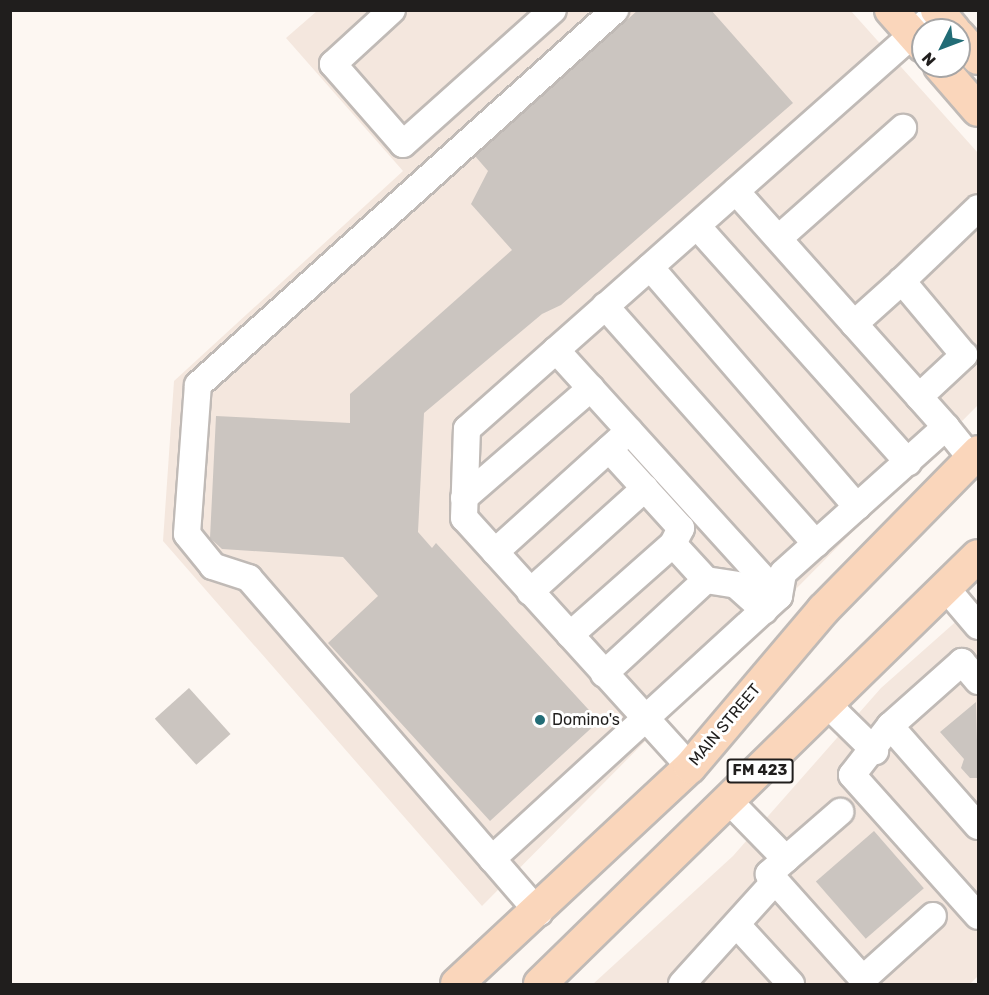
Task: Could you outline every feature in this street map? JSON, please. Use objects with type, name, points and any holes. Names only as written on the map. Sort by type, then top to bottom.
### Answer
[{"type":"main road","points":[[891,10],[911,32]]},
{"type":"main road","points":[[950,78],[978,110]]},
{"type":"main road","name":"MAIN STREET","points":[[457,984],[539,913],[690,767],[823,610],[975,455]]},
{"type":"main road","name":"FM 423","points":[[540,984],[978,556]]},
{"type":"main road","points":[[690,767],[729,801]]},
{"type":"lane","points":[[392,10],[333,63],[403,144],[553,10]]},
{"type":"lane","points":[[539,913],[249,578],[213,566],[187,534],[198,385],[615,10]]},
{"type":"lane","points":[[690,767],[464,518],[467,429],[736,191],[911,46]]},
{"type":"lane","points":[[778,238],[903,128]]},
{"type":"lane","points":[[736,191],[946,427],[975,455]]},
{"type":"lane","points":[[854,324],[978,208]]},
{"type":"lane","points":[[696,226],[908,462]]},
{"type":"lane","points":[[650,267],[857,507]]},
{"type":"lane","points":[[902,281],[964,355],[919,397]]},
{"type":"lane","points":[[605,306],[816,544]]},
{"type":"lane","points":[[556,350],[700,510],[771,603]]},
{"type":"lane","points":[[464,498],[591,388]]},
{"type":"lane","points":[[492,859],[771,603],[783,573],[946,427]]},
{"type":"lane","points":[[495,552],[629,431]]},
{"type":"lane","points":[[609,449],[645,488],[706,580],[736,585],[771,603]]},
{"type":"lane","points":[[530,592],[645,488]]},
{"type":"lane","points":[[570,635],[677,536],[700,510]]},
{"type":"lane","points":[[604,674],[706,580]]},
{"type":"lane","points":[[945,587],[978,626]]},
{"type":"lane","points":[[978,642],[970,671],[890,726],[875,751],[852,775],[978,916]]},
{"type":"lane","points":[[828,705],[875,751]]},
{"type":"lane","points":[[890,726],[978,826]]},
{"type":"lane","points":[[729,801],[863,979],[933,916]]},
{"type":"lane","points":[[682,984],[736,925],[781,870],[840,812]]},
{"type":"lane","points":[[736,925],[791,984]]},
{"type":"shaded area","points":[[317,11],[851,11],[978,153],[978,405],[482,906],[163,541],[174,381],[403,171],[286,38]]},
{"type":"shaded area","points":[[978,602],[978,976],[970,984],[593,984],[733,856],[881,688]]},
{"type":"building","points":[[638,10],[711,10],[793,103],[561,305],[542,314],[424,413],[418,532],[432,548],[436,543],[599,721],[490,821],[328,643],[378,596],[343,557],[222,549],[210,538],[216,416],[350,423],[350,394],[512,250],[471,204],[488,171],[475,156]]},
{"type":"building","points":[[189,688],[230,734],[196,765],[155,719]]},
{"type":"building","points":[[976,702],[978,778],[970,778],[961,768],[964,759],[940,732]]},
{"type":"building","points":[[874,831],[924,888],[866,939],[816,882]]},
{"type":"place","name":"Domino's","points":[[540,720]]}]
